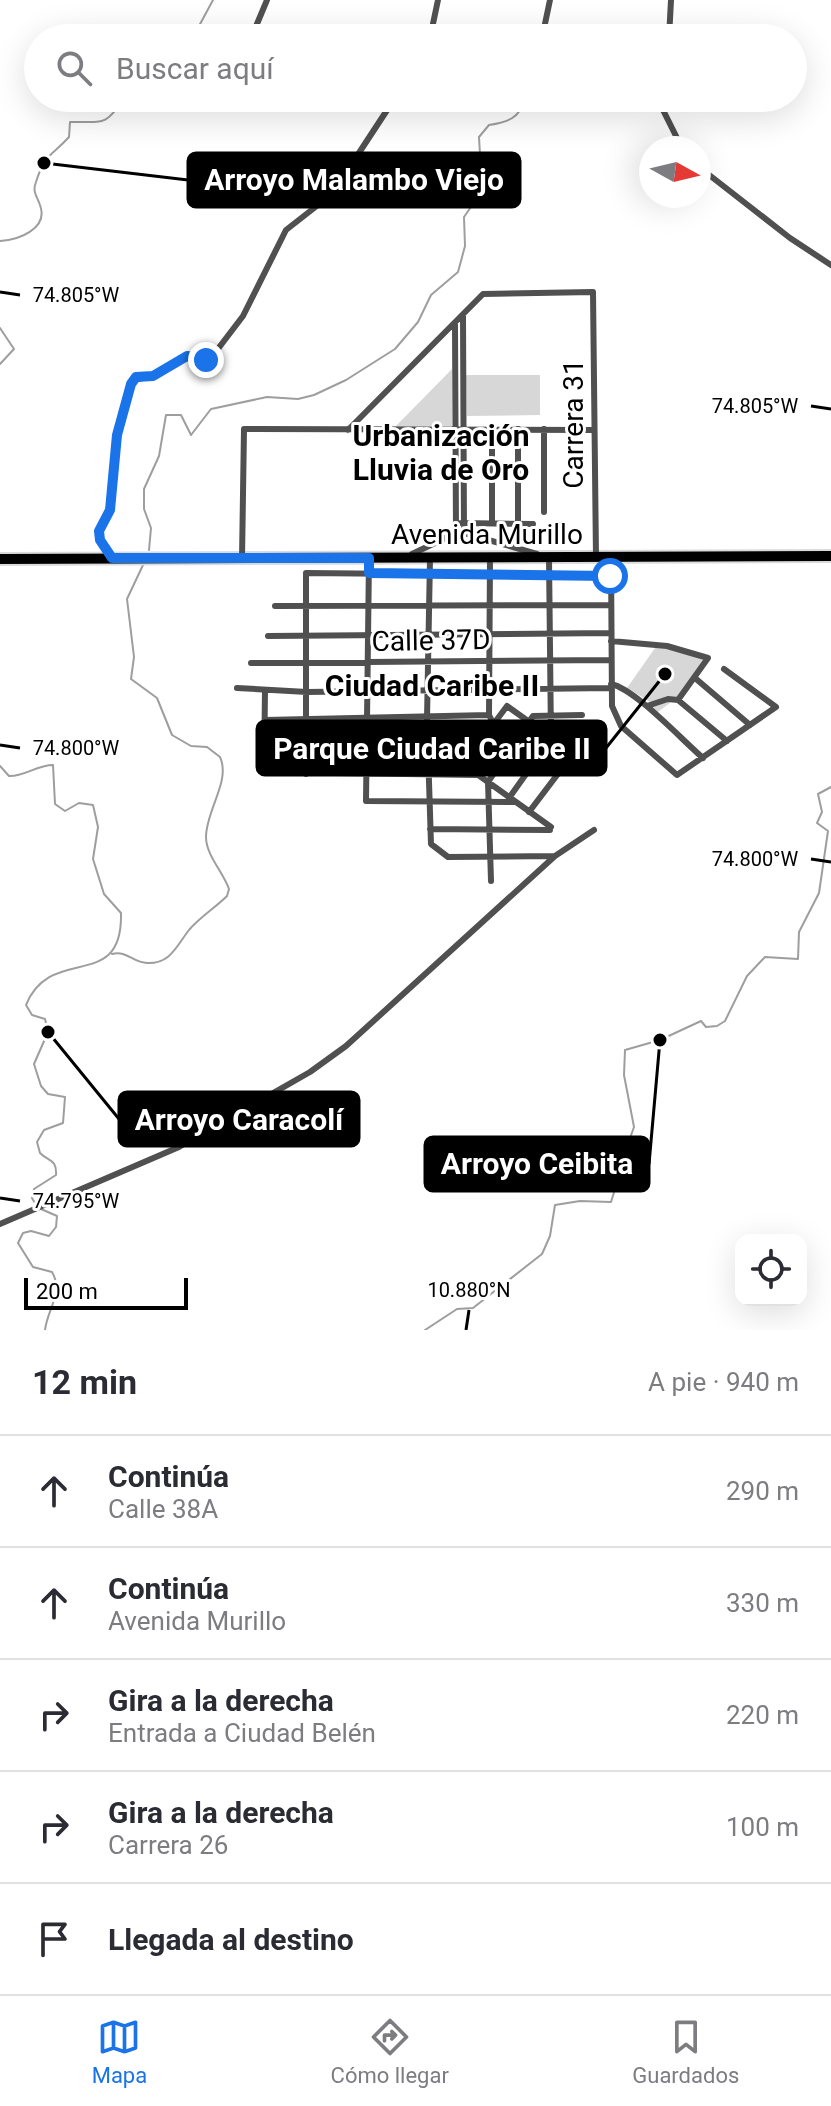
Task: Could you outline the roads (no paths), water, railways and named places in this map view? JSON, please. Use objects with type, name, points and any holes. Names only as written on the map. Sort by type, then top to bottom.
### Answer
[{"type":"main road","name":"Avenida Murillo","points":[[0,559],[831,556]]},
{"type":"street","points":[[254,24],[267,0]]},
{"type":"street","points":[[433,24],[438,0]]},
{"type":"street","points":[[545,24],[550,0]]},
{"type":"street","points":[[670,24],[671,0]]},
{"type":"street","points":[[112,558],[100,540],[99,531],[110,510],[121,412],[131,384],[139,376],[153,376],[187,356],[211,358],[243,316],[286,230],[332,194],[386,112]]},
{"type":"street","points":[[664,112],[676,136]]},
{"type":"street","points":[[711,176],[790,238],[831,265]]},
{"type":"street","name":"Carrera 31","points":[[463,316],[483,294],[595,294],[596,558]]},
{"type":"street","points":[[348,430],[463,316]]},
{"type":"street","points":[[460,533],[463,316]]},
{"type":"street","points":[[455,325],[460,430]]},
{"type":"street","points":[[242,559],[244,429],[594,430]]},
{"type":"street","points":[[518,429],[518,524]]},
{"type":"street","points":[[544,429],[544,512]]},
{"type":"street","points":[[492,430],[492,523]]},
{"type":"street","points":[[460,523],[533,524]]},
{"type":"street","points":[[405,558],[460,533],[523,547],[547,558],[550,574],[551,739],[512,800]]},
{"type":"street","points":[[369,558],[366,801],[512,800]]},
{"type":"street","points":[[430,558],[428,802],[435,849],[448,857],[555,856]]},
{"type":"street","points":[[490,558],[489,715],[494,725]]},
{"type":"street","points":[[611,558],[611,686],[614,712],[631,737],[677,775],[776,707],[724,669]]},
{"type":"street","points":[[306,774],[306,573],[610,576]]},
{"type":"street","points":[[275,606],[610,605]]},
{"type":"street","points":[[268,636],[551,633],[664,645],[708,658],[678,700]]},
{"type":"street","name":"Calle 37D","points":[[251,663],[611,660]]},
{"type":"street","points":[[695,678],[750,725]]},
{"type":"street","points":[[237,688],[307,692],[611,686],[647,706],[655,717],[703,758]]},
{"type":"street","points":[[265,690],[264,772],[477,775]]},
{"type":"street","points":[[647,706],[668,699],[678,700],[727,741]]},
{"type":"street","points":[[463,765],[507,706],[528,721]]},
{"type":"street","points":[[265,720],[427,719],[489,715]]},
{"type":"street","points":[[491,881],[488,782],[533,716],[582,715]]},
{"type":"street","points":[[551,739],[595,770]]},
{"type":"street","points":[[264,747],[439,747],[551,829],[430,829]]},
{"type":"street","points":[[529,812],[573,754]]},
{"type":"street","points":[[0,1224],[179,1147],[310,1072],[346,1046],[555,856],[594,830]]},
{"type":"waterway","points":[[200,24],[213,0]]},
{"type":"waterway","points":[[0,241],[30,232],[40,221],[42,213],[35,185],[46,160],[69,137],[70,122],[102,121],[114,112]]},
{"type":"waterway","points":[[149,550],[151,528],[144,509],[144,489],[159,456],[166,415],[181,415],[191,435],[211,409],[267,397],[298,399],[314,395],[346,380],[395,349],[418,322],[431,295],[458,272],[465,246],[464,217],[482,191],[479,137],[489,125],[507,121],[519,112]]},
{"type":"waterway","points":[[0,328],[14,349],[0,364]]},
{"type":"waterway","points":[[112,954],[122,954],[142,962],[155,962],[168,957],[193,925],[227,896],[229,889],[209,850],[206,837],[222,776],[220,757],[207,747],[191,746],[172,735],[157,698],[131,679],[134,657],[127,599],[143,565]]},
{"type":"waterway","points":[[0,766],[9,776],[53,765],[55,804],[65,811],[79,803],[93,805],[98,827],[93,859],[104,894],[121,913],[119,938],[111,953],[98,961],[52,976],[37,987],[26,1005],[32,1015],[45,1019],[48,1032],[34,1064],[41,1086],[48,1094],[65,1097],[63,1123],[44,1130],[37,1142],[40,1153],[54,1163],[56,1175],[34,1189],[32,1198],[36,1205]]},
{"type":"waterway","points":[[425,1330],[457,1309],[473,1308],[542,1254],[550,1236],[555,1205],[580,1201],[611,1202],[616,1186],[614,1157],[629,1141],[634,1127],[624,1075],[625,1050],[660,1040],[701,1021],[706,1027],[717,1026],[725,1021],[747,976],[765,957],[798,959],[799,932],[819,893],[828,831],[817,823],[822,812],[818,794],[831,787]]},
{"type":"waterway","points":[[41,1209],[57,1216],[56,1227],[49,1236],[31,1231],[23,1233],[18,1243],[33,1267],[52,1272],[55,1279],[56,1294],[45,1330]]},
{"type":"place","name":"Arroyo Malambo Viejo","points":[[44,163]]},
{"type":"place","name":"Parque Ciudad Caribe II","points":[[665,674]]},
{"type":"place","name":"Arroyo Caracolí","points":[[48,1032]]},
{"type":"place","name":"Arroyo Ceibita","points":[[660,1040]]},
{"type":"district","name":"Urbanización Lluvia de Oro","points":[[441,453]]},
{"type":"district","name":"Ciudad Caribe II","points":[[432,686]]}]
